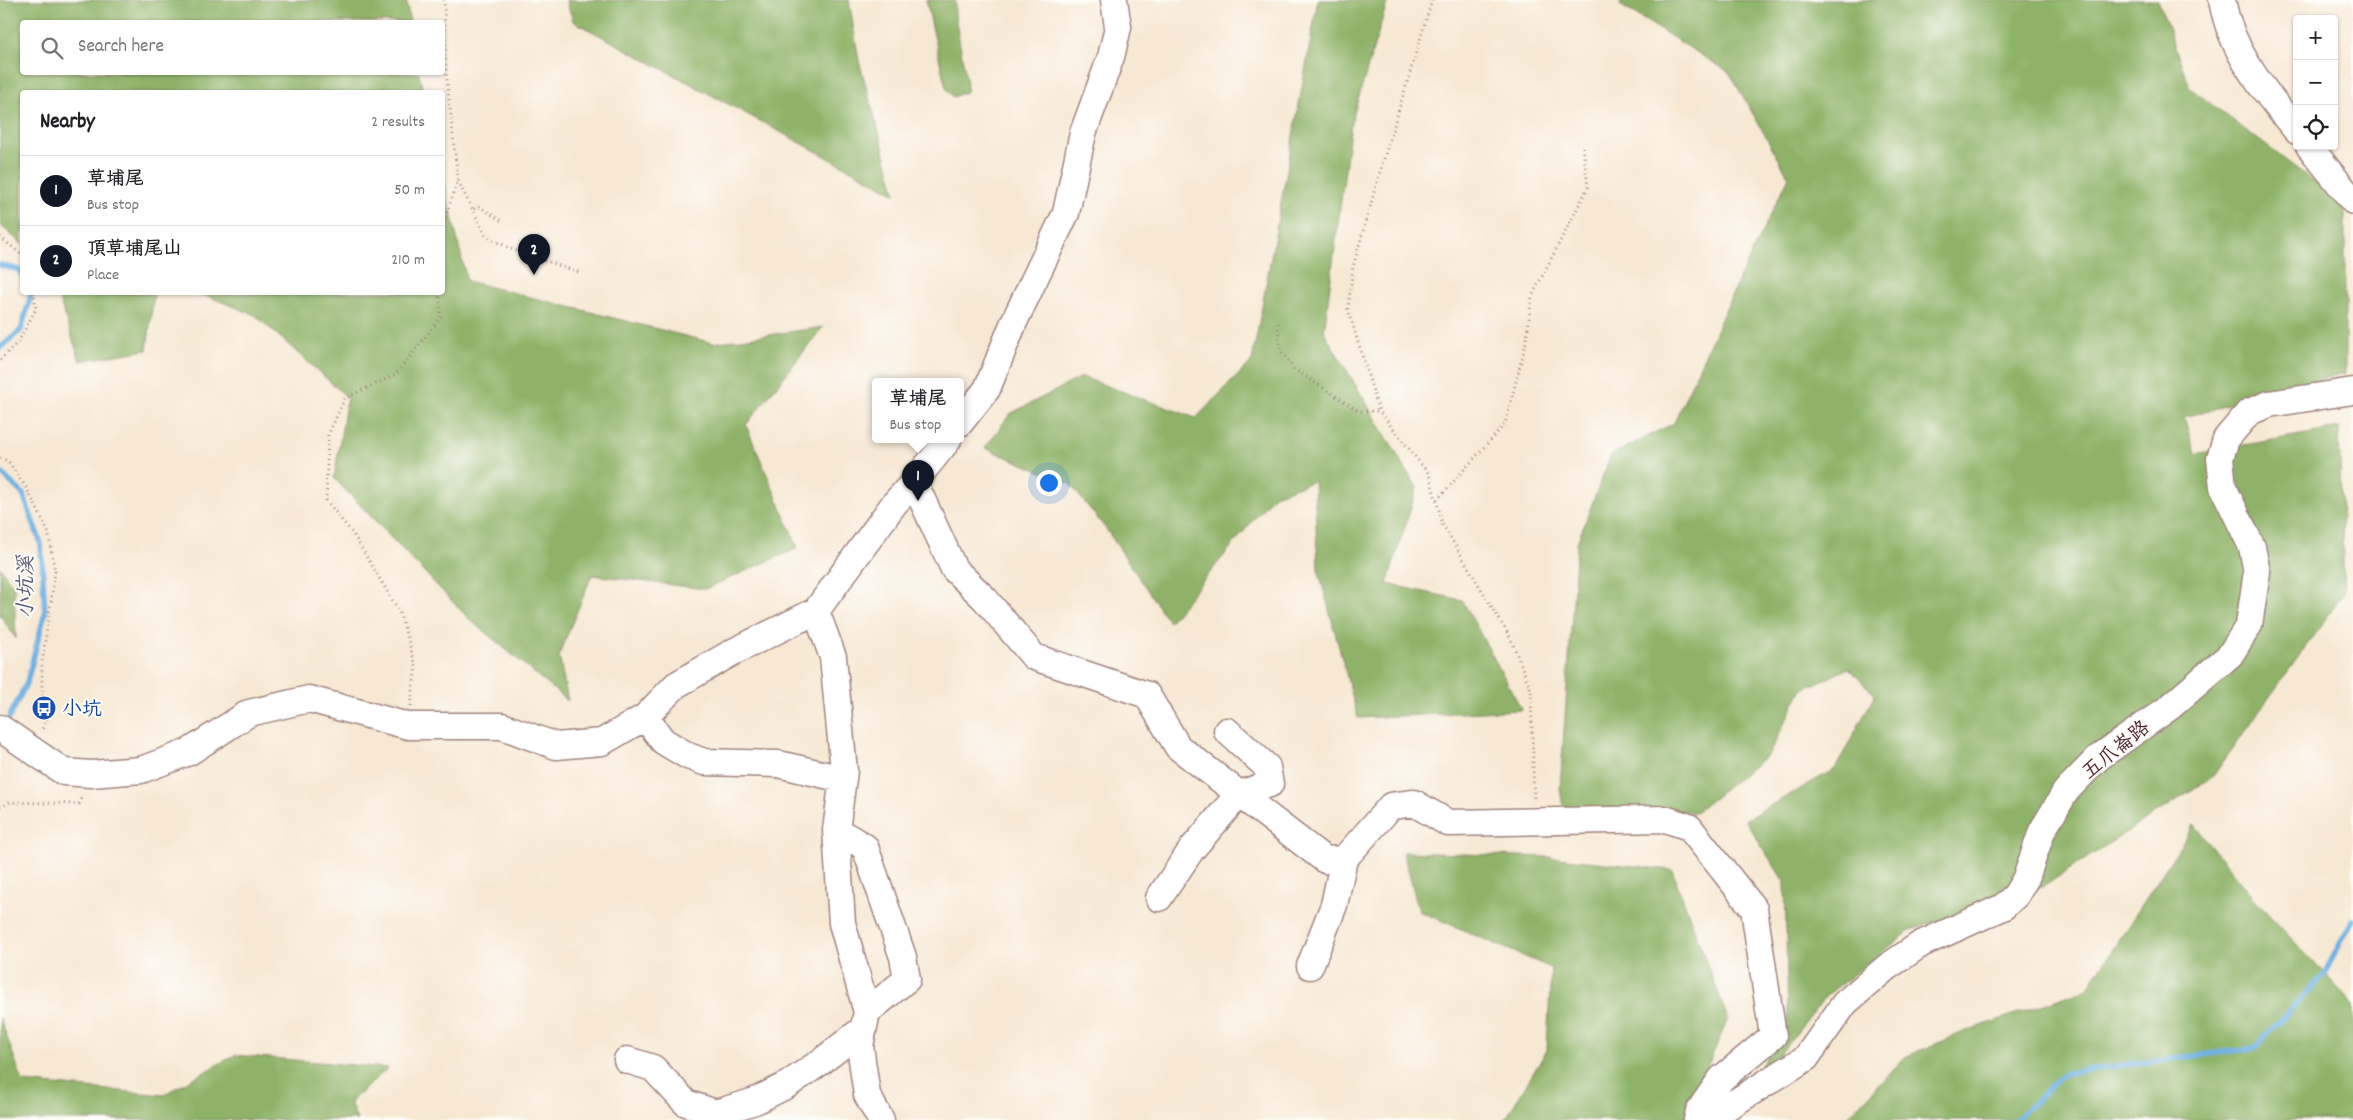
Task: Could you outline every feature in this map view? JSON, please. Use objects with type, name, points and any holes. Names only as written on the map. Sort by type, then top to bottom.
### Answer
[{"type":"street","points":[[964,418],[987,389],[1014,322],[1066,213],[1083,133],[1112,57],[1118,27],[1114,0]]},
{"type":"street","points":[[2222,0],[2224,14],[2240,55],[2263,89],[2293,126]]},
{"type":"street","points":[[2312,150],[2353,201]]},
{"type":"street","name":"五爪崙路","points":[[1698,1116],[1726,1108],[1806,1058],[1845,1003],[1887,967],[1921,944],[2003,907],[2016,896],[2026,878],[2042,831],[2066,791],[2098,758],[2170,707],[2230,655],[2249,625],[2257,572],[2252,547],[2223,487],[2220,458],[2226,440],[2249,412],[2269,404],[2353,390]]},
{"type":"street","points":[[16,732],[64,772],[92,774],[141,770],[189,752],[249,712],[309,699],[408,726],[502,726],[556,746],[602,742],[645,717],[676,685],[733,652],[816,611],[894,504],[946,443]]},
{"type":"street","points":[[914,482],[954,569],[985,599],[1034,657],[1147,695],[1178,747],[1325,860],[1344,859]]},
{"type":"street","points":[[816,611],[834,657],[844,771],[836,830],[842,923],[865,1020],[860,1046],[868,1095],[881,1120]]},
{"type":"street","points":[[645,717],[663,740],[688,756],[704,762],[778,764],[842,778]]},
{"type":"street","points":[[1160,898],[1192,849],[1239,794],[1270,784],[1267,767],[1227,731]]},
{"type":"street","points":[[1310,966],[1334,905],[1344,859],[1391,806],[1414,803],[1448,823],[1665,819],[1689,827],[1754,909],[1773,1036],[1721,1079],[1698,1116]]},
{"type":"street","points":[[627,1060],[653,1068],[686,1103],[716,1113],[755,1101],[787,1085],[822,1061],[907,979],[902,957],[865,847],[836,830]]},
{"type":"path","points":[[444,0],[445,20]]},
{"type":"path","points":[[1432,0],[1378,175],[1353,267],[1348,309],[1379,411],[1429,474],[1443,525],[1511,639],[1531,690],[1534,821]]},
{"type":"path","points":[[445,36],[446,72],[458,180],[486,236],[511,250],[581,273]]},
{"type":"path","points":[[1436,500],[1505,424],[1526,342],[1532,296],[1588,187],[1583,146]]},
{"type":"path","points":[[445,218],[458,180]]},
{"type":"path","points":[[474,209],[480,207],[502,221]]},
{"type":"path","points":[[0,237],[20,253]]},
{"type":"path","points":[[0,360],[18,342],[36,309],[34,295]]},
{"type":"path","points":[[408,726],[416,666],[399,611],[353,534],[326,500],[328,435],[345,398],[396,375],[441,317],[439,295]]},
{"type":"path","points":[[1278,323],[1280,350],[1294,369],[1359,411],[1379,411]]},
{"type":"path","points":[[0,458],[8,461],[27,489],[48,531],[54,572],[42,663],[42,695],[49,714],[40,734],[16,732]]},
{"type":"path","points":[[0,807],[10,802],[79,804],[92,774]]},
{"type":"green space","points":[[0,0],[406,0],[410,20],[20,20],[20,75],[419,75],[423,90],[20,90],[20,242],[0,225]]},
{"type":"green space","points":[[566,0],[849,0],[859,61],[896,194],[573,21]]},
{"type":"green space","points":[[926,0],[955,0],[955,16],[967,84],[966,92],[953,97],[946,88]]},
{"type":"green space","points":[[1318,0],[1388,0],[1351,123],[1324,332],[1417,488],[1387,584],[1462,600],[1522,710],[1358,718],[1318,569],[1314,481],[1274,495],[1169,622],[1106,529],[1070,484],[985,448],[1010,414],[1082,377],[1196,418],[1252,361]]},
{"type":"green space","points":[[1621,0],[2158,0],[2190,88],[2345,205],[2345,373],[2184,417],[2195,454],[2339,428],[2344,593],[2213,776],[2044,886],[1911,930],[1827,995],[1768,1069],[1762,1071],[1760,1067],[1788,1022],[1785,883],[1745,820],[1835,769],[1875,695],[1849,668],[1801,690],[1769,754],[1696,812],[1563,806],[1560,789],[1577,543],[1611,455],[1674,423],[1741,275],[1789,177],[1729,72],[1620,5]]},
{"type":"green space","points":[[445,187],[467,281],[713,343],[823,327],[746,425],[798,548],[705,589],[592,575],[559,655],[568,701],[469,619],[334,478],[347,397],[255,315],[204,295],[445,295]]},
{"type":"green space","points":[[58,295],[154,295],[147,350],[80,361]]},
{"type":"green space","points":[[0,567],[14,587],[16,639],[0,615]]},
{"type":"green space","points":[[2194,825],[2253,898],[2353,1004],[2353,1120],[1845,1120],[1905,1057],[1964,1032],[2087,989]]},
{"type":"green space","points":[[1403,852],[1548,857],[1672,870],[1728,1019],[1684,1120],[1505,1120],[1547,1050],[1551,968],[1419,911]]},
{"type":"green space","points":[[0,1018],[23,1082],[163,1095],[235,1055],[388,1068],[350,1102],[357,1120],[0,1120]]},
{"type":"waterway","name":"小坑溪","points":[[0,265],[19,270],[20,272]]},
{"type":"waterway","name":"小坑溪","points":[[0,348],[21,330],[31,295]]},
{"type":"waterway","name":"小坑溪","points":[[0,472],[23,494],[41,544],[45,613],[27,682],[6,724]]},
{"type":"waterway","points":[[2015,1120],[2065,1073],[2254,1048],[2323,976],[2353,919]]},
{"type":"place","name":"頂草埔尾山","points":[[534,275]]},
{"type":"place","name":"草埔尾","points":[[918,501]]},
{"type":"place","name":"小坑","points":[[44,708]]}]
